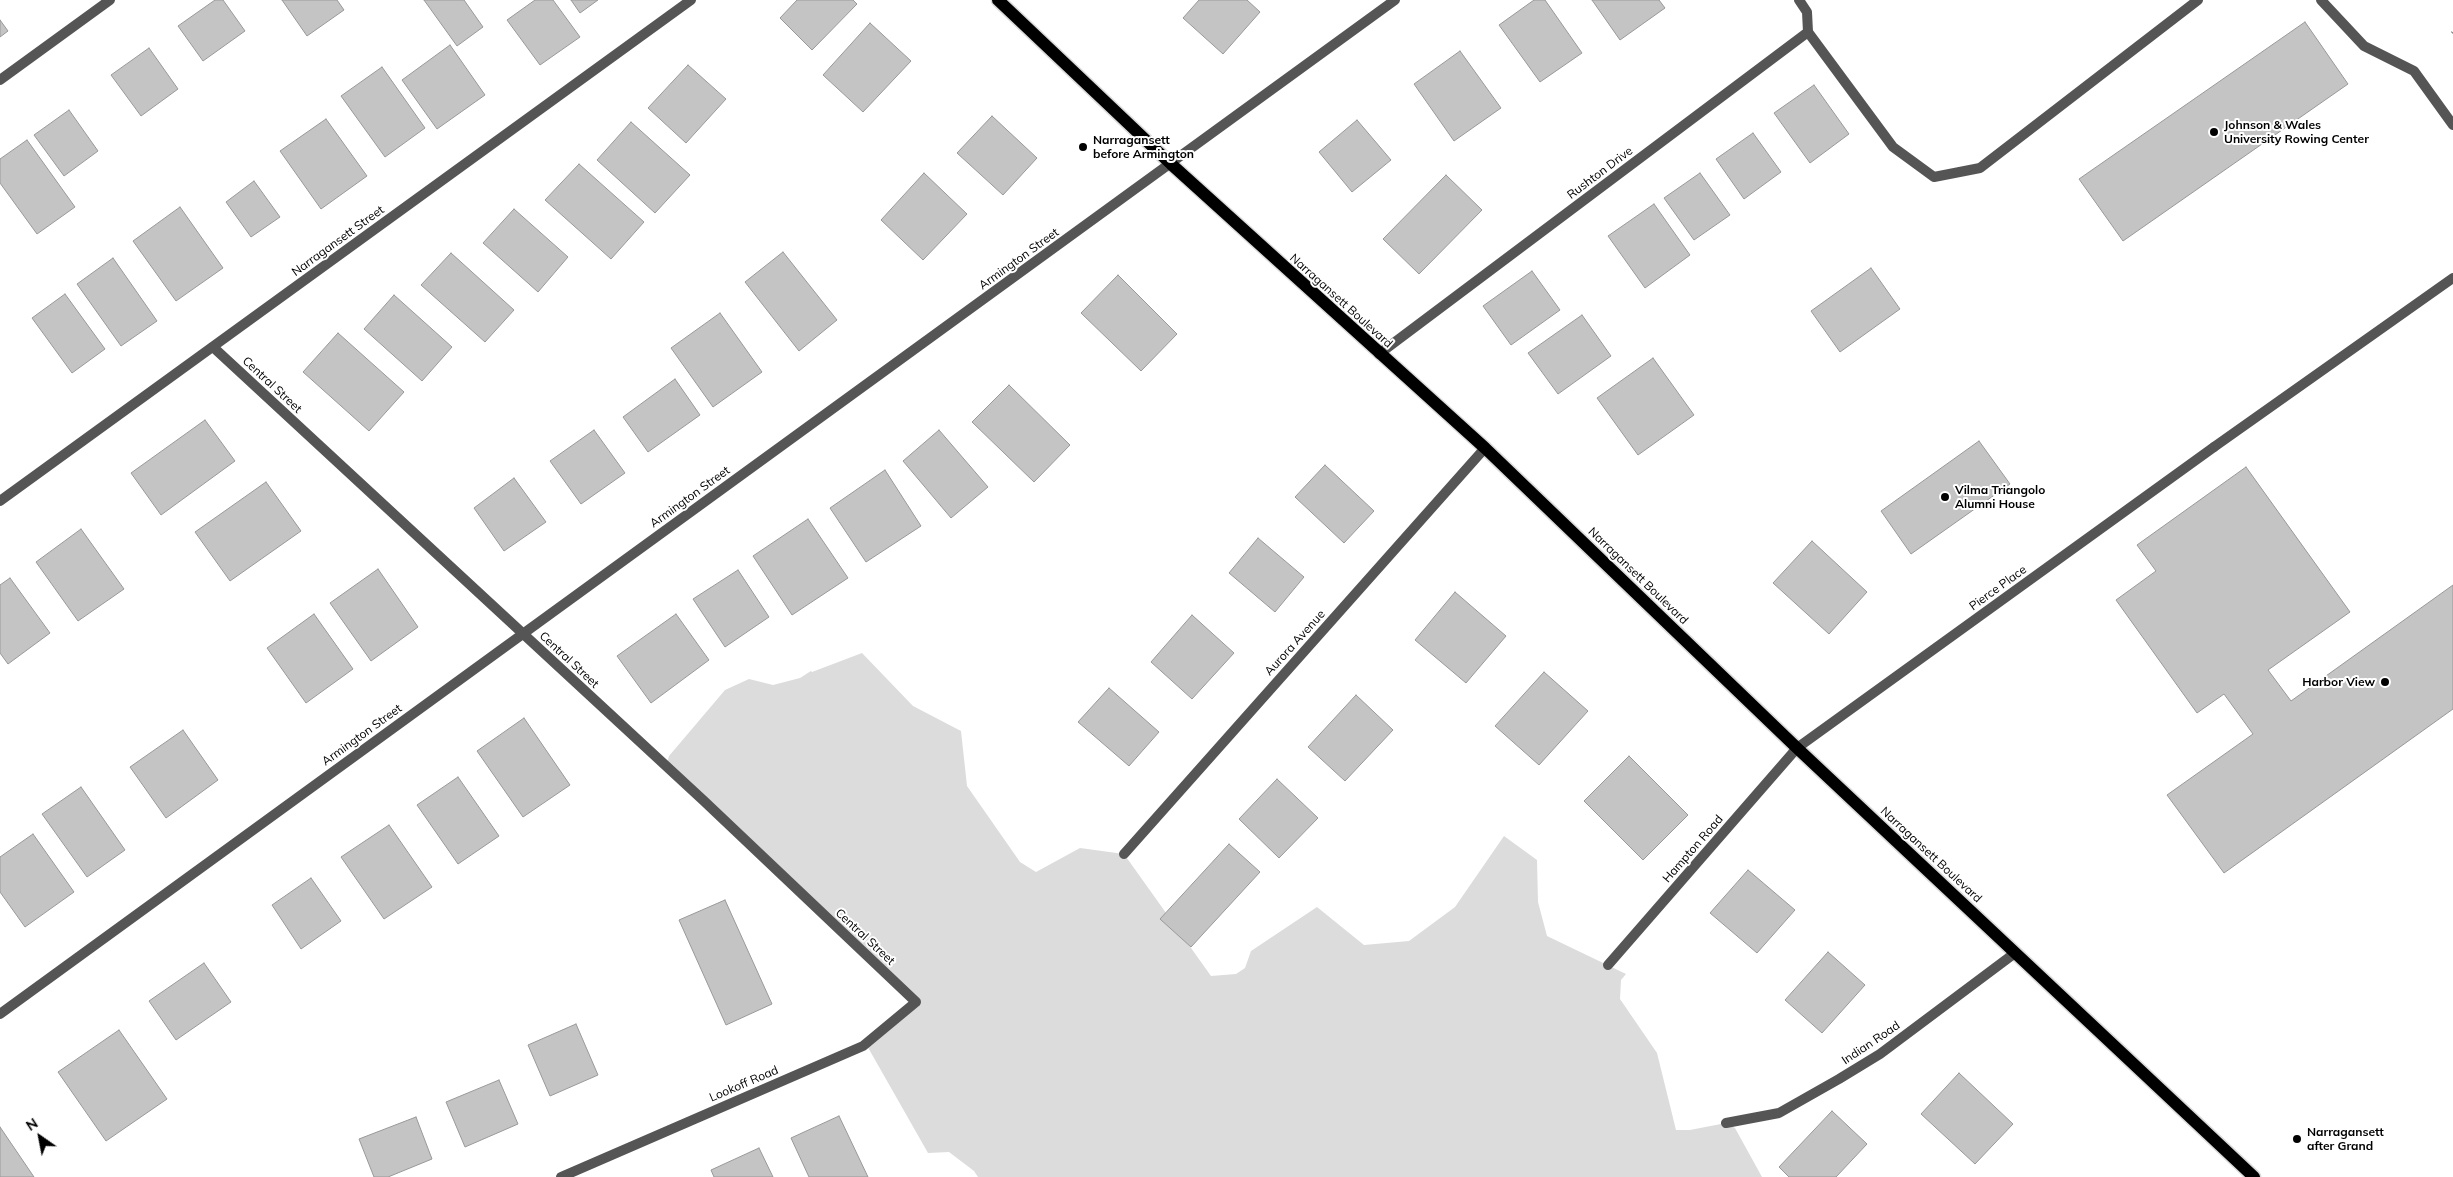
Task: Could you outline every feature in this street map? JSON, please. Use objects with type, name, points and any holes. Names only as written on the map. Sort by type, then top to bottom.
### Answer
[{"type":"main road","name":"Narragansett Boulevard","points":[[998,0],[1171,164],[1485,448],[1797,748],[2254,1177]]},
{"type":"street","points":[[0,80],[110,0]]},
{"type":"street","name":"Narragansett Street","points":[[0,501],[691,0]]},
{"type":"street","name":"Armington Street","points":[[0,1014],[1395,0]]},
{"type":"street","points":[[1799,0],[1808,12],[1808,32],[1892,147],[1934,177],[1980,168],[2198,0]]},
{"type":"street","points":[[2320,0],[2364,46],[2414,71],[2453,125]]},
{"type":"street","name":"Rushton Drive","points":[[1379,354],[1808,32]]},
{"type":"street","name":"Pierce Place","points":[[1797,748],[2214,447],[2453,278]]},
{"type":"street","name":"Central Street","points":[[212,347],[907,993]]},
{"type":"street","name":"Aurora Avenue","points":[[1124,854],[1485,448]]},
{"type":"street","name":"Hampton Road","points":[[1608,966],[1797,748]]},
{"type":"street","name":"Indian Road","points":[[1726,1123],[1779,1113],[1839,1079],[1880,1054],[2016,953]]},
{"type":"street","name":"Lookoff Road","points":[[561,1177],[863,1046],[916,1002],[907,993]]},
{"type":"shaded area","points":[[862,653],[913,706],[961,731],[967,786],[1020,862],[1036,872],[1080,848],[1124,854],[1211,976],[1236,974],[1245,968],[1251,951],[1317,907],[1364,945],[1409,941],[1455,907],[1504,836],[1537,860],[1538,902],[1547,936],[1626,974],[1621,980],[1620,999],[1657,1053],[1676,1130],[1690,1130],[1726,1123],[1735,1128],[1762,1177],[978,1177],[974,1171],[949,1152],[928,1153],[866,1044],[916,1002],[667,764],[669,756],[725,690],[749,679],[773,685],[800,678],[811,671]]},
{"type":"building","points":[[215,0],[223,0],[245,31],[203,61],[178,26]]},
{"type":"building","points":[[282,0],[337,0],[344,10],[307,36]]},
{"type":"building","points":[[424,0],[464,0],[483,27],[457,46]]},
{"type":"building","points":[[535,0],[553,0],[580,37],[540,65],[507,20]]},
{"type":"building","points":[[571,0],[598,0],[580,13]]},
{"type":"building","points":[[797,0],[853,0],[857,4],[812,50],[780,18]]},
{"type":"building","points":[[1199,0],[1247,0],[1260,12],[1223,54],[1183,18]]},
{"type":"building","points":[[1534,0],[1545,0],[1582,53],[1540,82],[1499,25]]},
{"type":"building","points":[[1592,0],[1659,0],[1665,8],[1620,40]]},
{"type":"building","points":[[0,20],[8,31],[0,37]]},
{"type":"building","name":"Johnson & Wales University Rowing Center","points":[[2305,22],[2348,84],[2123,241],[2079,179]]},
{"type":"building","points":[[870,23],[911,61],[863,112],[823,75]]},
{"type":"building","points":[[450,45],[485,95],[437,129],[402,80]]},
{"type":"building","points":[[149,48],[178,89],[141,116],[111,75]]},
{"type":"building","points":[[1460,51],[1501,108],[1454,141],[1414,84]]},
{"type":"building","points":[[688,65],[726,99],[686,143],[648,108]]},
{"type":"building","points":[[382,67],[425,128],[385,157],[341,96]]},
{"type":"building","points":[[1814,85],[1849,134],[1810,163],[1774,113]]},
{"type":"building","points":[[69,110],[98,151],[64,176],[34,135]]},
{"type":"building","points":[[992,116],[1037,158],[1003,195],[957,153]]},
{"type":"building","points":[[326,119],[367,176],[321,209],[280,151]]},
{"type":"building","points":[[1357,120],[1391,160],[1352,192],[1319,152]]},
{"type":"building","points":[[631,122],[690,175],[655,213],[597,160]]},
{"type":"building","points":[[1753,133],[1781,172],[1744,199],[1716,159]]},
{"type":"building","points":[[27,140],[75,207],[37,234],[0,183],[0,159]]},
{"type":"building","points":[[579,164],[644,222],[611,259],[545,200]]},
{"type":"building","points":[[924,173],[967,214],[923,260],[881,220]]},
{"type":"building","points":[[1700,173],[1730,215],[1694,240],[1664,198]]},
{"type":"building","points":[[1446,175],[1482,210],[1419,274],[1383,239]]},
{"type":"building","points":[[254,181],[280,217],[251,237],[226,202]]},
{"type":"building","points":[[1654,204],[1690,255],[1645,288],[1608,236]]},
{"type":"building","points":[[180,207],[223,268],[176,301],[133,241]]},
{"type":"building","points":[[514,209],[568,257],[538,292],[483,243]]},
{"type":"building","points":[[783,252],[837,320],[799,351],[745,282]]},
{"type":"building","points":[[451,253],[514,310],[485,342],[421,285]]},
{"type":"building","points":[[113,258],[157,321],[121,346],[77,284]]},
{"type":"building","points":[[1871,268],[1900,309],[1840,352],[1811,311]]},
{"type":"building","points":[[1532,271],[1560,310],[1511,345],[1483,306]]},
{"type":"building","points":[[1118,275],[1177,334],[1141,371],[1081,313]]},
{"type":"building","points":[[65,294],[105,349],[72,373],[32,318]]},
{"type":"building","points":[[394,295],[452,347],[422,381],[364,329]]},
{"type":"building","points":[[720,313],[762,372],[713,407],[671,348]]},
{"type":"building","points":[[1582,315],[1611,356],[1558,394],[1528,353]]},
{"type":"building","points":[[338,333],[404,392],[369,431],[303,372]]},
{"type":"building","points":[[1653,358],[1694,415],[1638,455],[1597,398]]},
{"type":"building","points":[[675,379],[700,415],[648,452],[623,417]]},
{"type":"building","points":[[1009,385],[1070,445],[1034,482],[972,422]]},
{"type":"building","points":[[205,420],[235,461],[161,515],[131,473]]},
{"type":"building","points":[[594,430],[625,473],[581,504],[550,461]]},
{"type":"building","points":[[939,430],[988,487],[951,518],[903,461]]},
{"type":"building","name":"Vilma Triangolo Alumni House","points":[[1979,441],[2010,484],[1911,554],[1881,511]]},
{"type":"building","points":[[1325,465],[1374,511],[1344,543],[1295,497]]},
{"type":"building","name":"Harbor View","points":[[2246,467],[2350,612],[2268,670],[2291,701],[2453,585],[2453,709],[2224,873],[2167,795],[2253,734],[2224,694],[2197,713],[2116,600],[2156,571],[2137,545]]},
{"type":"building","points":[[885,470],[921,526],[866,562],[830,508]]},
{"type":"building","points":[[514,478],[546,522],[504,551],[474,508]]},
{"type":"building","points":[[266,482],[301,531],[230,581],[195,532]]},
{"type":"building","points":[[808,519],[848,578],[792,615],[753,556]]},
{"type":"building","points":[[81,529],[124,589],[78,621],[36,562]]},
{"type":"building","points":[[1258,538],[1304,577],[1275,612],[1229,573]]},
{"type":"building","points":[[1812,541],[1867,592],[1829,634],[1773,583]]},
{"type":"building","points":[[378,569],[418,627],[371,661],[330,603]]},
{"type":"building","points":[[738,570],[769,617],[725,647],[693,599]]},
{"type":"building","points":[[10,578],[50,633],[8,664],[0,653],[0,585]]},
{"type":"building","points":[[1455,592],[1506,636],[1466,683],[1415,640]]},
{"type":"building","points":[[314,614],[353,669],[306,703],[267,648]]},
{"type":"building","points":[[676,614],[709,660],[651,703],[617,656]]},
{"type":"building","points":[[1192,615],[1234,653],[1192,699],[1151,662]]},
{"type":"building","points":[[1544,672],[1588,711],[1539,765],[1495,726]]},
{"type":"building","points":[[1109,688],[1159,732],[1129,766],[1078,722]]},
{"type":"building","points":[[1356,695],[1393,730],[1345,781],[1308,747]]},
{"type":"building","points":[[524,718],[570,785],[523,817],[477,751]]},
{"type":"building","points":[[183,730],[218,780],[166,818],[130,767]]},
{"type":"building","points":[[1629,756],[1688,815],[1643,860],[1584,801]]},
{"type":"building","points":[[458,777],[499,836],[458,864],[417,805]]},
{"type":"building","points":[[1277,779],[1318,818],[1279,858],[1239,819]]},
{"type":"building","points":[[81,787],[125,850],[87,877],[42,814]]},
{"type":"building","points":[[389,825],[432,887],[384,919],[341,857]]},
{"type":"building","points":[[33,834],[74,892],[25,927],[0,892],[0,857]]},
{"type":"building","points":[[1229,844],[1260,872],[1191,947],[1160,919]]},
{"type":"building","points":[[1748,870],[1795,910],[1757,953],[1710,913]]},
{"type":"building","points":[[311,878],[341,921],[301,949],[272,905]]},
{"type":"building","points":[[725,900],[772,1004],[726,1025],[679,920]]},
{"type":"building","points":[[1828,952],[1865,985],[1822,1033],[1785,1000]]},
{"type":"building","points":[[204,963],[231,1002],[176,1040],[149,1001]]},
{"type":"building","points":[[576,1024],[598,1075],[550,1096],[528,1045]]},
{"type":"building","points":[[119,1030],[167,1099],[106,1141],[58,1072]]},
{"type":"building","points":[[1959,1073],[2013,1124],[1975,1164],[1921,1114]]},
{"type":"building","points":[[499,1080],[518,1124],[465,1147],[446,1102]]},
{"type":"building","points":[[1832,1111],[1867,1144],[1836,1177],[1789,1177],[1779,1167]]},
{"type":"building","points":[[839,1116],[868,1177],[809,1177],[791,1138]]},
{"type":"building","points":[[416,1117],[432,1159],[388,1177],[374,1177],[359,1139]]},
{"type":"building","points":[[0,1127],[34,1177],[0,1177]]},
{"type":"building","points":[[759,1148],[773,1177],[714,1177],[711,1170]]},
{"type":"place","name":"Johnson & Wales University Rowing Center","points":[[2214,132]]},
{"type":"place","name":"Narragansett before Armington","points":[[1083,147]]},
{"type":"place","name":"Vilma Triangolo Alumni House","points":[[1945,497]]},
{"type":"place","name":"Harbor View","points":[[2385,682]]},
{"type":"place","name":"Narragansett after Grand","points":[[2297,1139]]}]
